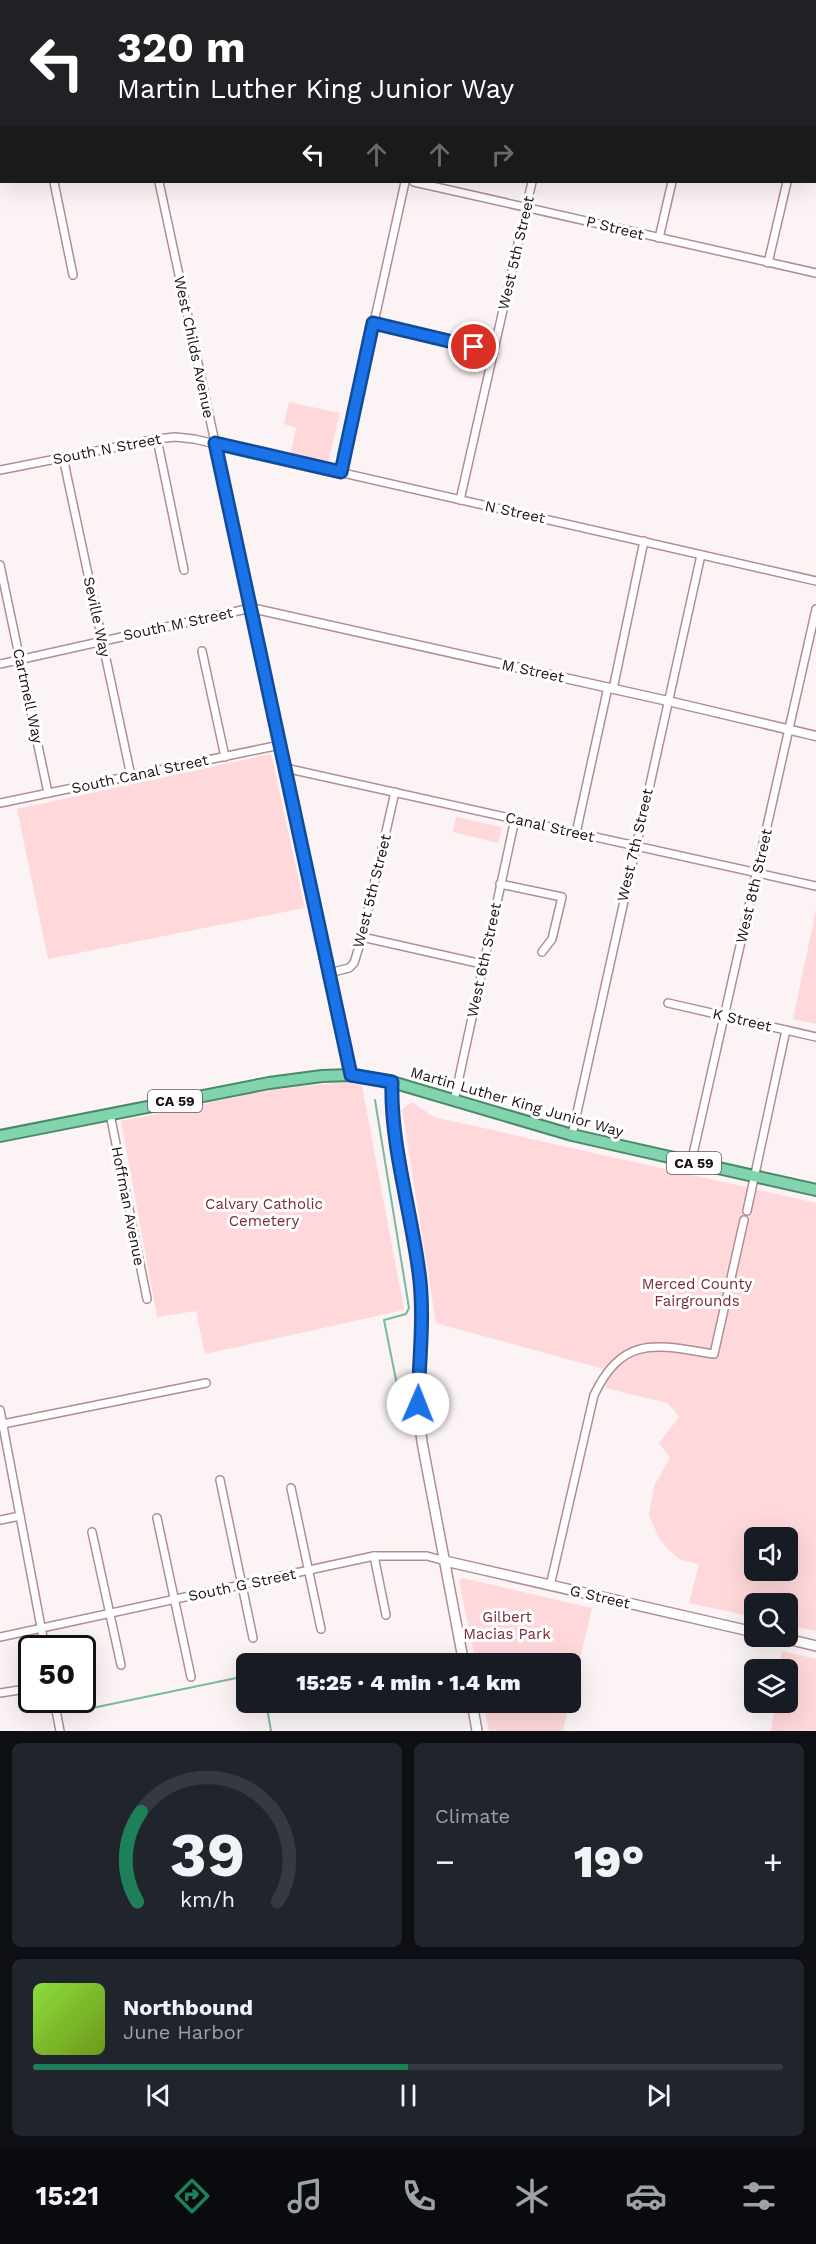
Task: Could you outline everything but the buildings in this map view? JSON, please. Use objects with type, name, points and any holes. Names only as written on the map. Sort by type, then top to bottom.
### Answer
[{"type":"highway","name":"Martin Luther King Junior Way","points":[[351,1075],[392,1082],[572,1136],[816,1190]]},
{"type":"highway","name":"CA 59","points":[[0,1136],[269,1083],[322,1076],[351,1075]]},
{"type":"main road","points":[[392,1082],[392,1111],[420,1280],[422,1305],[418,1408],[422,1442],[462,1653]]},
{"type":"main road","name":"G Street","points":[[445,1561],[744,1630]]},
{"type":"main road","points":[[798,1642],[816,1646]]},
{"type":"main road","points":[[474,1713],[477,1731]]},
{"type":"street","points":[[54,183],[73,275]]},
{"type":"street","name":"West Childs Avenue","points":[[159,183],[351,1075]]},
{"type":"street","points":[[341,472],[405,183]]},
{"type":"street","name":"P Street","points":[[419,183],[816,273]]},
{"type":"street","name":"West 5th Street","points":[[460,500],[532,183]]},
{"type":"street","points":[[659,238],[672,183]]},
{"type":"street","points":[[768,263],[786,183]]},
{"type":"street","points":[[373,323],[494,352]]},
{"type":"street","name":"South N Street","points":[[0,470],[157,439],[185,438],[215,443]]},
{"type":"street","points":[[157,439],[184,570]]},
{"type":"street","name":"N Street","points":[[215,443],[816,581]]},
{"type":"street","name":"Seville Way","points":[[63,457],[131,776]]},
{"type":"street","points":[[576,833],[644,541]]},
{"type":"street","name":"West 7th Street","points":[[572,1136],[701,555]]},
{"type":"street","name":"Cartmell Way","points":[[0,564],[48,793]]},
{"type":"street","name":"South M Street","points":[[0,664],[250,608]]},
{"type":"street","name":"M Street","points":[[250,608],[816,736]]},
{"type":"street","name":"West 8th Street","points":[[692,1163],[816,609]]},
{"type":"street","points":[[202,651],[225,757]]},
{"type":"street","name":"South Canal Street","points":[[0,803],[280,745]]},
{"type":"street","name":"Canal Street","points":[[285,768],[816,886]]},
{"type":"street","name":"West 5th Street","points":[[329,973],[349,968],[354,963],[395,792]]},
{"type":"street","name":"West 6th Street","points":[[454,1101],[515,819]]},
{"type":"street","points":[[500,884],[562,897],[552,939],[542,952]]},
{"type":"street","points":[[362,937],[482,964]]},
{"type":"street","name":"K Street","points":[[668,1003],[816,1037]]},
{"type":"street","points":[[747,1211],[786,1030]]},
{"type":"street","name":"Hoffman Avenue","points":[[110,1114],[147,1299]]},
{"type":"street","points":[[550,1586],[594,1395],[604,1375],[613,1364],[636,1348],[658,1345],[714,1354],[744,1220]]},
{"type":"street","points":[[3,1424],[206,1383]]},
{"type":"street","points":[[0,1410],[42,1635]]},
{"type":"street","points":[[220,1480],[253,1638]]},
{"type":"street","points":[[291,1488],[321,1629]]},
{"type":"street","points":[[0,1521],[20,1516]]},
{"type":"street","points":[[157,1518],[191,1677]]},
{"type":"street","points":[[92,1532],[121,1665]]},
{"type":"street","points":[[374,1556],[386,1615]]},
{"type":"street","name":"South G Street","points":[[41,1628],[374,1556],[427,1556],[445,1561]]},
{"type":"street","points":[[0,1637],[41,1628]]},
{"type":"street","points":[[0,1694],[18,1690]]},
{"type":"street","points":[[57,1713],[60,1731]]},
{"type":"green space","points":[[289,402],[340,413],[328,462],[291,453],[296,428],[284,424]]},
{"type":"green space","points":[[271,754],[305,908],[48,959],[17,809]]},
{"type":"green space","points":[[456,817],[502,827],[498,843],[453,832]]},
{"type":"green space","points":[[816,910],[816,1024],[793,1019]]},
{"type":"green space","name":"Calvary Catholic Cemetery","points":[[345,1082],[362,1086],[404,1310],[205,1354],[196,1311],[157,1317],[121,1121],[270,1090]]},
{"type":"green space","name":"Merced County Fairgrounds","points":[[412,1102],[434,1117],[816,1203],[816,1631],[798,1627],[798,1593],[744,1593],[744,1615],[689,1603],[699,1564],[679,1559],[667,1548],[659,1538],[649,1515],[654,1486],[670,1458],[659,1443],[679,1417],[668,1403],[605,1388],[611,1371],[436,1323],[402,1109]]},
{"type":"green space","name":"Gilbert Macias Park","points":[[463,1578],[592,1608],[581,1654],[474,1653],[459,1581]]},
{"type":"green space","points":[[782,1651],[816,1659],[816,1731],[771,1731],[774,1713],[798,1713],[798,1659],[781,1659]]},
{"type":"green space","points":[[485,1713],[567,1713],[563,1731],[489,1731]]},
{"type":"waterway","points":[[375,1100],[409,1308],[406,1314],[384,1320],[405,1425]]},
{"type":"waterway","points":[[96,1707],[236,1678]]},
{"type":"waterway","points":[[268,1713],[271,1731]]},
{"type":"route","points":[[418,1404],[422,1324],[420,1280],[392,1111],[392,1082],[351,1075],[215,443],[341,472],[373,323],[474,347]]}]
